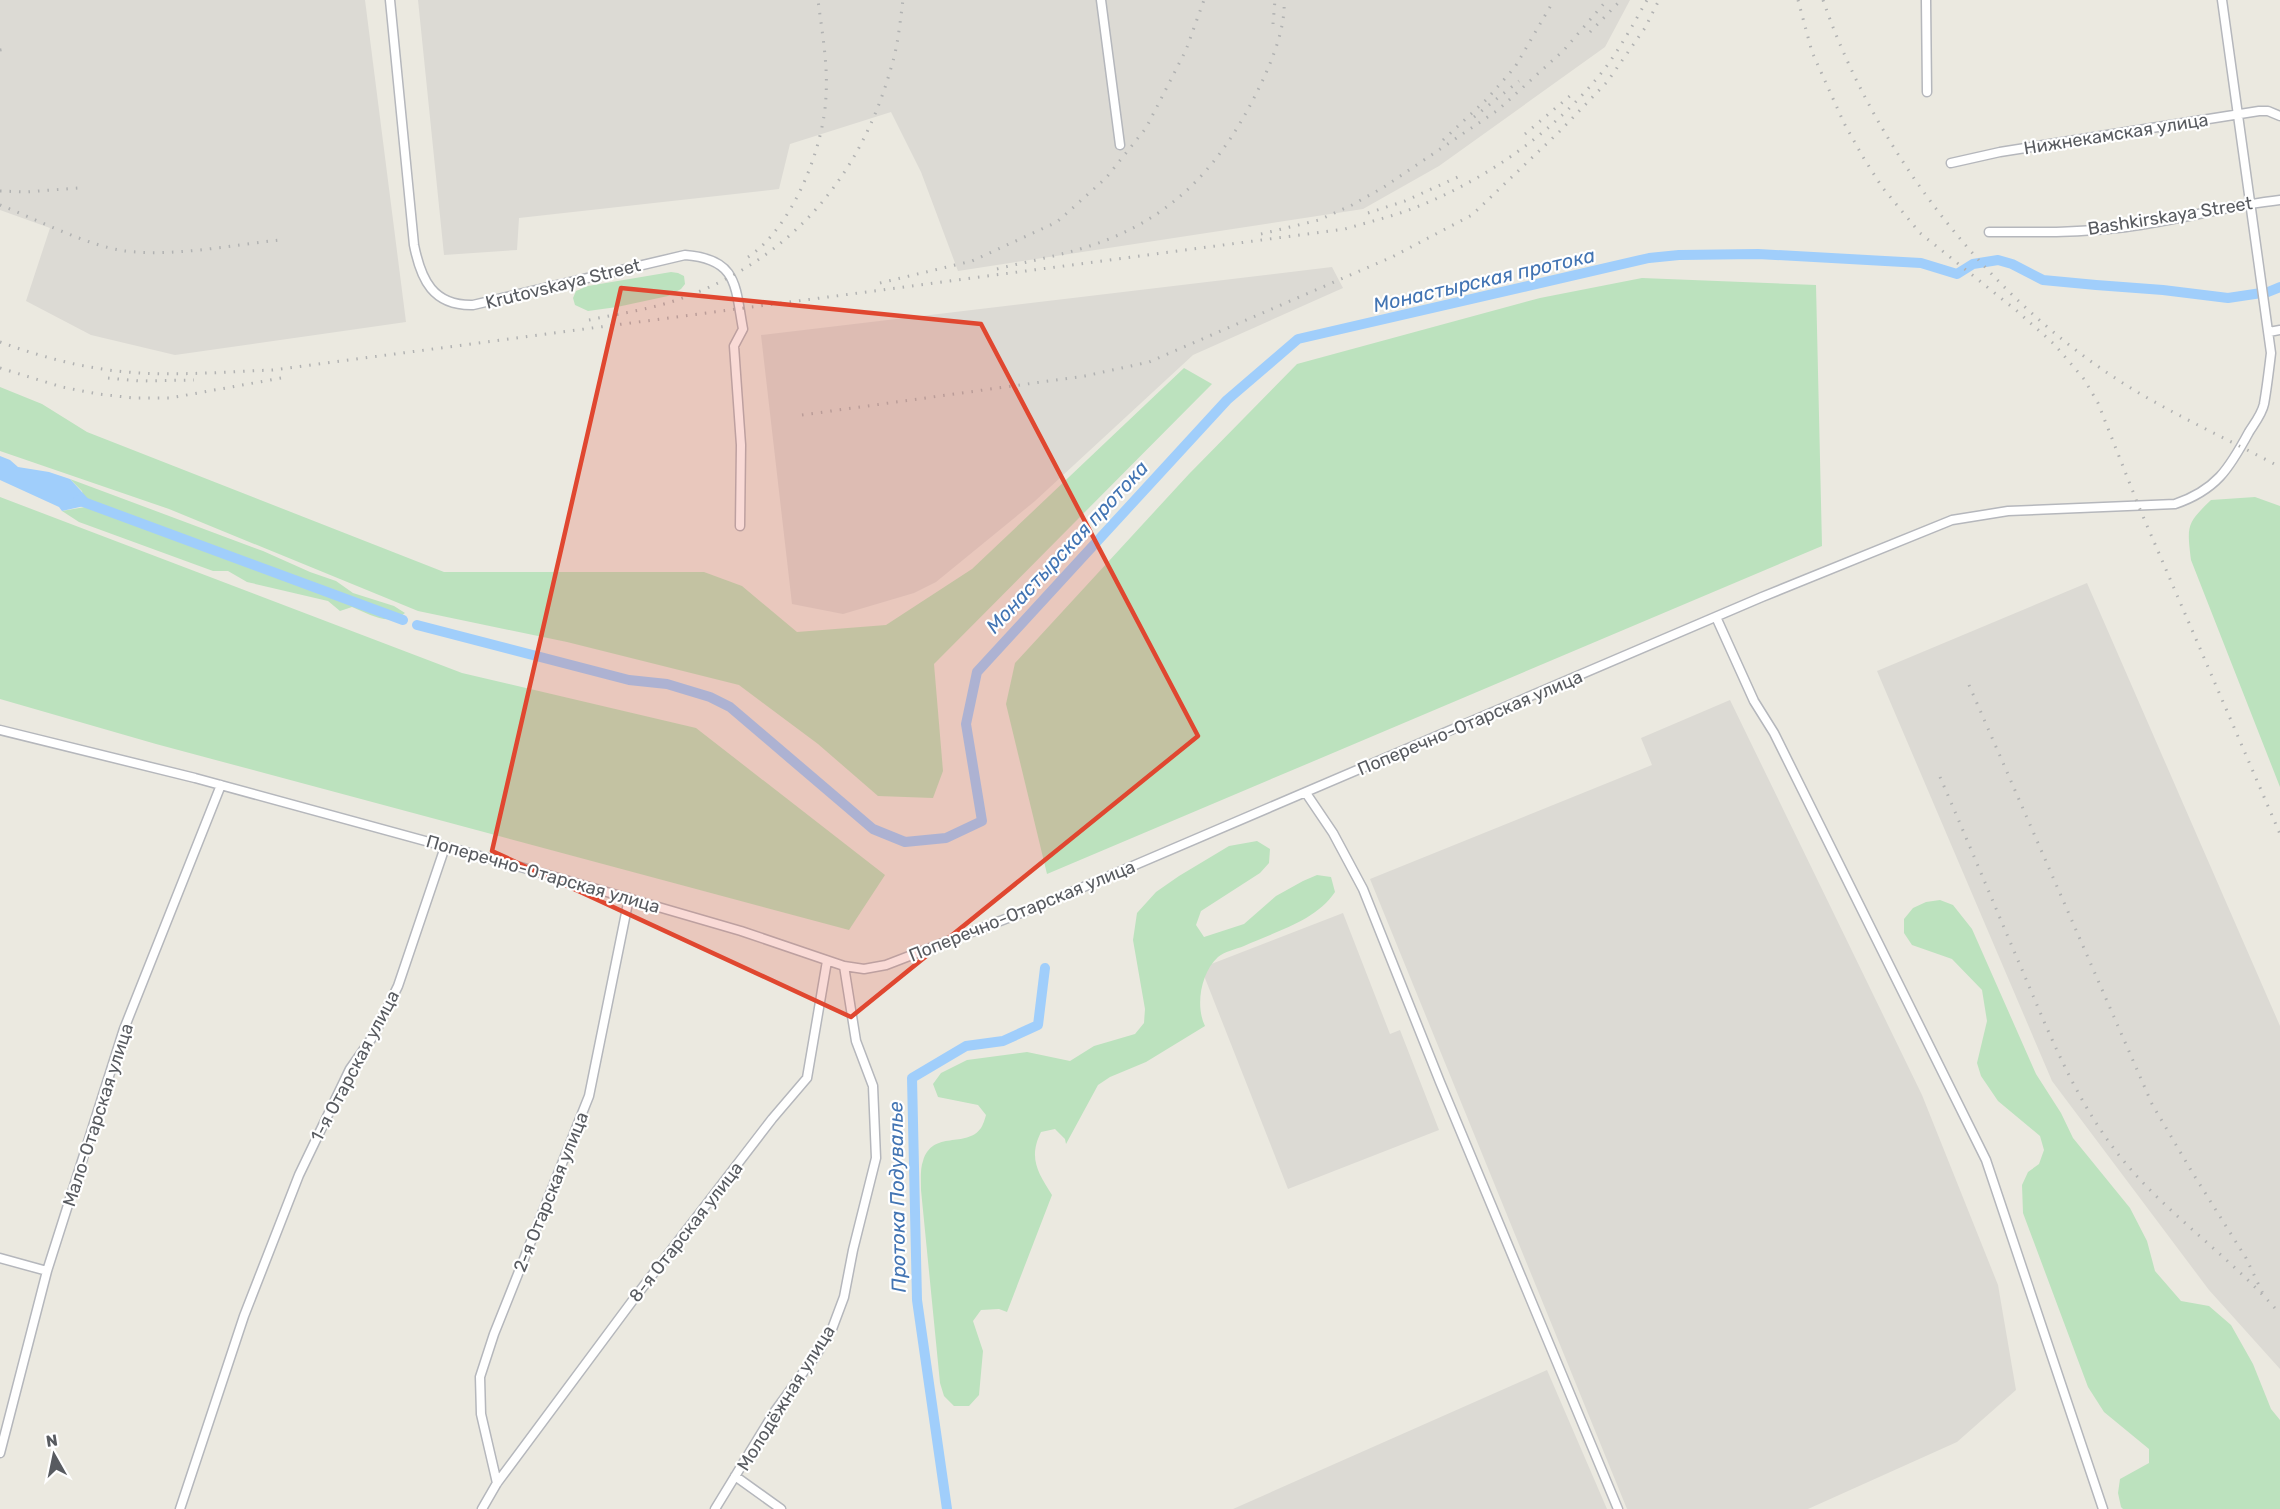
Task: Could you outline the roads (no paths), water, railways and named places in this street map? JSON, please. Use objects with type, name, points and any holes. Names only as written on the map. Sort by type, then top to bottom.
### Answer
[{"type":"street","name":"Krutovskaya Street","points":[[390,0],[414,245],[424,280],[437,296],[457,305],[473,305],[685,255],[716,261],[727,270],[734,286],[743,329],[734,346],[741,445],[740,526]]},
{"type":"street","points":[[1101,0],[1120,145]]},
{"type":"street","points":[[1926,0],[1927,92]]},
{"type":"street","name":"Поперечно-Отарская улица","points":[[0,730],[221,785],[629,898],[741,931],[844,966],[864,969],[886,965],[1039,906],[1716,617],[1952,520],[2008,511],[2175,504],[2193,498],[2209,488],[2222,477],[2231,464],[2264,406],[2271,353],[2270,332],[2222,0]]},
{"type":"street","name":"Нижнекамская улица","points":[[1951,163],[2011,150],[2238,115],[2268,111],[2280,116]]},
{"type":"street","name":"Bashkirskaya Street","points":[[1989,232],[2065,232],[2119,228],[2251,203],[2280,200]]},
{"type":"street","points":[[2270,332],[2280,330]]},
{"type":"street","points":[[1716,617],[1754,701],[1774,733],[1986,1160],[2103,1509]]},
{"type":"street","name":"Мало-Отарская улица","points":[[0,1453],[47,1271],[124,1029],[221,785]]},
{"type":"street","points":[[1306,793],[1333,833],[1363,889],[1440,1082],[1618,1509]]},
{"type":"street","name":"1-я Отарская улица","points":[[180,1509],[244,1316],[299,1175],[350,1069],[374,1035],[398,986],[445,847]]},
{"type":"street","name":"2-я Отарская улица","points":[[497,1483],[481,1414],[480,1377],[494,1334],[589,1096],[629,898]]},
{"type":"street","name":"8-я Отарская улица","points":[[482,1509],[497,1483],[643,1287],[772,1119],[807,1078],[827,961]]},
{"type":"street","name":"Молодёжная улица","points":[[715,1509],[775,1411],[832,1329],[844,1297],[876,1158],[873,1086],[856,1041],[844,966]]},
{"type":"street","points":[[0,1257],[47,1271]]},
{"type":"street","points":[[735,1476],[781,1509]]},
{"type":"water","points":[[0,456],[10,460],[18,467],[49,472],[70,479],[93,504],[62,511],[59,507],[0,480]]},
{"type":"waterway","name":"Монастырская протока","points":[[417,625],[629,680],[667,684],[710,697],[730,707],[873,829],[905,842],[946,838],[982,821],[966,724],[977,672],[1227,400],[1298,339],[1649,258],[1679,255],[1758,254],[1921,263],[1957,274],[1973,264],[1998,260],[2012,264],[2043,280],[2228,298],[2268,292],[2280,287]]},
{"type":"waterway","points":[[78,500],[403,620]]},
{"type":"waterway","name":"Протока Подувалье","points":[[947,1509],[917,1300],[912,1078],[966,1046],[1003,1041],[1038,1025],[1045,968]]},
{"type":"railway","points":[[748,257],[764,244],[791,207],[803,185],[819,139],[824,117],[826,72],[818,0]]},
{"type":"railway","points":[[589,320],[674,301],[714,285],[751,264],[784,240],[813,213],[838,181],[859,147],[877,109],[893,60],[903,0]]},
{"type":"railway","points":[[880,283],[972,261],[1057,222],[1106,178],[1146,128],[1186,50],[1204,0]]},
{"type":"railway","points":[[1273,24],[1275,0]]},
{"type":"railway","points":[[997,269],[1104,241],[1155,215],[1196,182],[1229,141],[1257,92],[1280,35],[1284,0]]},
{"type":"railway","points":[[1443,140],[1486,100],[1515,67],[1554,0]]},
{"type":"railway","points":[[1261,234],[1319,220],[1352,205],[1384,187],[1498,110],[1564,50],[1607,0]]},
{"type":"railway","points":[[1590,32],[1621,0]]},
{"type":"railway","points":[[0,342],[63,361],[123,372],[188,374],[273,370],[1345,229],[1398,214],[1432,201],[1483,175],[1530,142],[1573,105],[1600,75],[1622,44],[1647,0]]},
{"type":"railway","points":[[802,415],[1085,376],[1149,362],[1392,257],[1472,215],[1560,131],[1607,82],[1645,28],[1659,0]]},
{"type":"railway","points":[[1798,0],[1812,52],[1844,123],[1882,187],[1920,233],[2017,311],[2054,344],[2084,379],[2098,403],[2139,507],[2280,834]]},
{"type":"railway","points":[[1823,0],[1846,58],[1875,116],[1909,171],[1948,224],[1990,273],[2037,318],[2087,358],[2139,393],[2280,467]]},
{"type":"railway","points":[[0,50],[5,49]]},
{"type":"railway","points":[[1474,117],[1519,81]]},
{"type":"railway","points":[[1525,134],[1571,95]]},
{"type":"railway","points":[[1368,213],[1405,201],[1460,176]]},
{"type":"railway","points":[[0,191],[26,192],[78,188]]},
{"type":"railway","points":[[0,205],[95,244],[125,251],[164,253],[280,240]]},
{"type":"railway","points":[[0,368],[62,387],[134,398],[170,398],[287,377]]},
{"type":"railway","points":[[108,378],[140,381],[194,380]]},
{"type":"railway","points":[[1969,685],[2152,1104],[2246,1258],[2264,1296]]},
{"type":"railway","points":[[1940,777],[2054,1043],[2093,1119],[2145,1185],[2262,1294],[2280,1314]]}]
